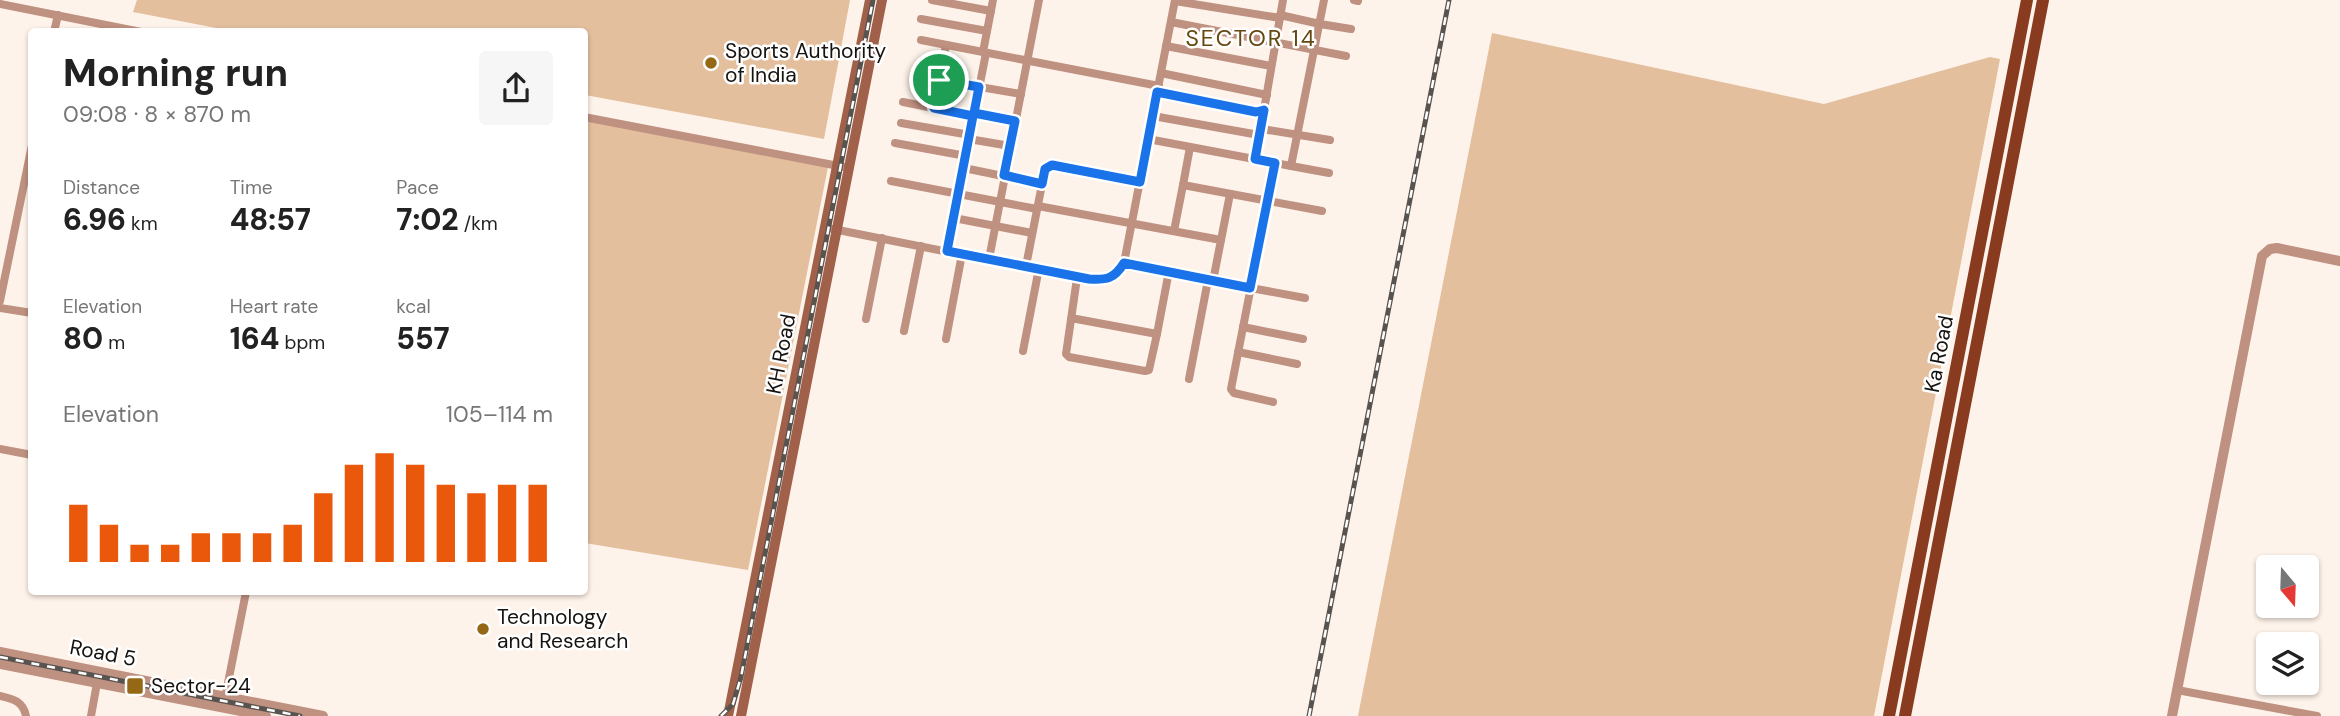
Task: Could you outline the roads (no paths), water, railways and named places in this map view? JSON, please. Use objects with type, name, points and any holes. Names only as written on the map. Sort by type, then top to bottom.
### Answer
[{"type":"main road","name":"KH Road","points":[[844,167],[870,0]]},
{"type":"main road","name":"KH Road","points":[[728,716],[882,0]]},
{"type":"main road","name":"Ka Road","points":[[1889,716],[2027,0]]},
{"type":"main road","name":"Ka Road","points":[[1905,716],[2043,0]]},
{"type":"main road","name":"KH Road","points":[[741,716],[831,229]]},
{"type":"main road","points":[[1969,303],[1984,305]]},
{"type":"main road","points":[[1900,659],[1915,662]]},
{"type":"street","points":[[932,0],[991,11]]},
{"type":"street","points":[[947,251],[993,0]]},
{"type":"street","points":[[989,259],[1039,0]]},
{"type":"street","points":[[831,229],[1039,268],[1077,278],[1112,278],[1124,263],[1175,0],[1351,29]]},
{"type":"street","points":[[1255,159],[1282,1],[1271,0]]},
{"type":"street","points":[[1291,166],[1324,0]]},
{"type":"street","points":[[0,4],[121,28]]},
{"type":"street","points":[[55,28],[58,15]]},
{"type":"street","points":[[921,19],[987,31]]},
{"type":"street","points":[[1171,22],[1346,56]]},
{"type":"street","points":[[921,40],[1256,112],[1264,110]]},
{"type":"street","points":[[934,108],[946,45]]},
{"type":"street","points":[[1166,46],[1271,66]]},
{"type":"street","points":[[1161,73],[1267,95]]},
{"type":"street","points":[[939,80],[1021,94]]},
{"type":"street","points":[[903,102],[1015,121]]},
{"type":"street","points":[[1153,116],[1330,140]]},
{"type":"street","points":[[588,118],[844,167]]},
{"type":"street","points":[[901,123],[1010,146]]},
{"type":"street","points":[[1148,139],[1329,173]]},
{"type":"street","points":[[895,143],[966,156]]},
{"type":"street","points":[[1174,231],[1190,147]]},
{"type":"street","points":[[1273,402],[1232,392],[1275,163]]},
{"type":"street","points":[[0,301],[28,164]]},
{"type":"street","points":[[1026,266],[1045,169],[1052,165],[1140,182]]},
{"type":"street","points":[[964,168],[1042,184]]},
{"type":"street","points":[[891,181],[1221,240]]},
{"type":"street","points":[[1183,185],[1322,211]]},
{"type":"street","points":[[1189,379],[1230,194]]},
{"type":"street","points":[[954,218],[1032,233]]},
{"type":"street","points":[[866,319],[882,238]]},
{"type":"street","points":[[904,331],[920,246]]},
{"type":"street","points":[[2172,716],[2262,256],[2270,249],[2277,248],[2340,261]]},
{"type":"street","points":[[946,340],[962,254]]},
{"type":"street","points":[[1124,263],[1305,298]]},
{"type":"street","points":[[1023,351],[1039,268]]},
{"type":"street","points":[[1077,278],[1066,354],[1069,357],[1145,371],[1149,370],[1169,271]]},
{"type":"street","points":[[0,308],[28,312]]},
{"type":"street","points":[[1071,318],[1157,334]]},
{"type":"street","points":[[1243,327],[1303,338]]},
{"type":"street","points":[[1238,352],[1297,364]]},
{"type":"street","points":[[0,449],[28,454]]},
{"type":"street","points":[[224,702],[245,595]]},
{"type":"street","name":"Road 5","points":[[0,652],[99,671],[224,702],[266,716]]},
{"type":"street","name":"Road 5","points":[[0,664],[97,683],[323,716]]},
{"type":"street","points":[[91,716],[99,671]]},
{"type":"street","points":[[2177,690],[2317,716]]},
{"type":"street","points":[[0,696],[16,700],[25,710],[26,716]]},
{"type":"railway","points":[[721,716],[733,704],[741,677],[873,0]]},
{"type":"railway","points":[[1309,716],[1449,0]]},
{"type":"railway","points":[[0,657],[300,716]]},
{"type":"place","name":"Sports Authority of India","points":[[711,63]]},
{"type":"place","name":"Technology and Research","points":[[483,629]]},
{"type":"place","name":"Sector-24","points":[[135,686]]},
{"type":"district","name":"SECTOR 14","points":[[1251,38]]}]
